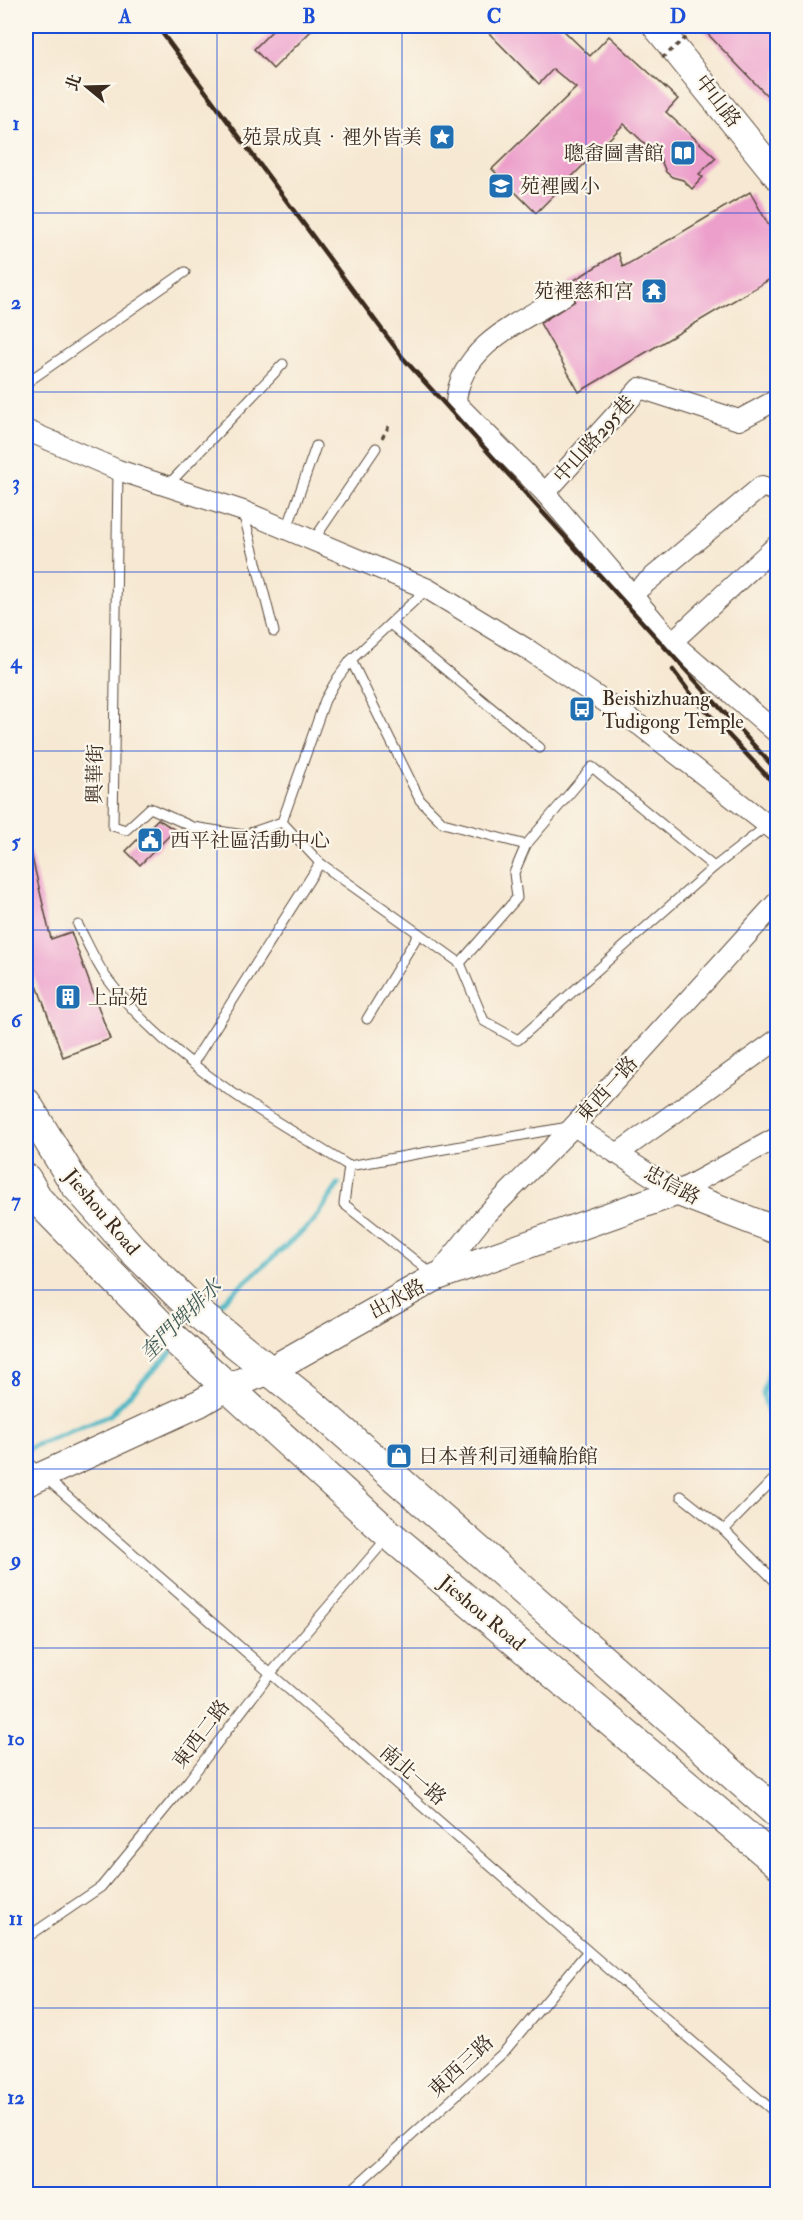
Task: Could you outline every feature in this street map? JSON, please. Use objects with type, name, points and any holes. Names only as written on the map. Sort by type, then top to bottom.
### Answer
[{"type":"main road","name":"Jieshou Road","points":[[26,1102],[75,1184],[133,1250],[194,1310],[269,1371]]},
{"type":"main road","name":"Jieshou Road","points":[[26,1179],[38,1200],[169,1334],[227,1387],[390,1535],[777,1863]]},
{"type":"main road","points":[[269,1371],[315,1407],[777,1814]]},
{"type":"street","name":"中山路","points":[[656,26],[777,177]]},
{"type":"street","points":[[565,295],[485,344],[457,385],[456,403],[544,493],[630,596],[672,642],[777,734]]},
{"type":"street","name":"中山路295巷","points":[[544,493],[640,388],[739,420],[777,399]]},
{"type":"street","points":[[26,430],[118,470],[243,511],[428,588],[530,651],[642,727],[773,829]]},
{"type":"street","points":[[630,596],[762,486],[777,492]]},
{"type":"street","points":[[672,642],[777,544]]},
{"type":"street","name":"東西一路","points":[[435,1277],[482,1219],[574,1126],[777,901]]},
{"type":"street","points":[[617,1154],[777,1039]]},
{"type":"street","name":"忠信路","points":[[574,1126],[677,1192],[777,1231]]},
{"type":"street","name":"出水路","points":[[30,1471],[200,1403],[227,1387],[269,1371],[435,1277],[677,1192],[777,1137]]},
{"type":"lane","points":[[26,383],[185,272]]},
{"type":"lane","points":[[167,486],[283,364]]},
{"type":"lane","points":[[287,529],[316,446]]},
{"type":"lane","points":[[313,541],[376,448]]},
{"type":"lane","name":"興華街","points":[[118,470],[113,826],[126,830],[150,808],[193,827],[244,835],[282,822]]},
{"type":"lane","points":[[243,511],[274,632]]},
{"type":"lane","points":[[428,588],[351,660],[325,700],[282,822],[320,862],[460,963],[484,1021],[518,1040],[714,867],[773,829]]},
{"type":"lane","points":[[390,624],[540,748]]},
{"type":"lane","points":[[351,660],[420,800],[443,823],[526,845]]},
{"type":"lane","points":[[460,963],[517,898],[514,873],[526,845],[592,767],[714,867]]},
{"type":"lane","points":[[193,1063],[320,862]]},
{"type":"lane","points":[[78,925],[106,976],[168,1045],[247,1103],[349,1166],[574,1126]]},
{"type":"lane","points":[[367,1020],[418,934]]},
{"type":"lane","points":[[349,1166],[344,1204],[435,1277]]},
{"type":"lane","name":"南北一路","points":[[30,1471],[271,1672],[587,1952],[777,2115]]},
{"type":"lane","points":[[724,1530],[775,1478]]},
{"type":"lane","points":[[681,1496],[724,1530],[777,1584]]},
{"type":"lane","name":"東西二路","points":[[26,1938],[101,1887],[189,1780],[271,1672],[390,1535]]},
{"type":"lane","name":"東西三路","points":[[347,2194],[504,2052],[587,1952]]},
{"type":"path","points":[[662,58],[689,35]]},
{"type":"building","points":[[277,26],[316,26],[273,69],[254,49]]},
{"type":"building","points":[[482,26],[559,26],[590,56],[609,36],[678,99],[666,112],[716,158],[699,174],[703,177],[692,189],[683,180],[672,177],[666,172],[660,158],[624,124],[536,213],[492,169],[576,88],[553,69],[539,84]]},
{"type":"building","points":[[700,26],[768,26],[777,36],[777,106]]},
{"type":"building","name":"苑裡慈和宮","points":[[750,192],[777,240],[777,275],[579,392],[540,323],[575,301],[576,290],[568,284],[618,253],[623,267]]},
{"type":"building","name":"西平社區活動中心","points":[[158,819],[175,830],[140,865],[126,851]]},
{"type":"building","name":"上品苑","points":[[31,853],[51,939],[71,932],[110,1039],[63,1057],[26,955],[26,854]]},
{"type":"waterway","name":"奎門埤排水","points":[[211,1312],[313,1222],[339,1184]]},
{"type":"waterway","name":"奎門埤排水","points":[[778,1340],[763,1394],[778,1449]]},
{"type":"waterway","name":"奎門埤排水","points":[[26,1449],[110,1415],[173,1350]]},
{"type":"railway","points":[[157,26],[403,358],[778,772]]},
{"type":"railway","points":[[673,670],[694,698],[778,788]]},
{"type":"place","name":"苑景成真．裡外皆美","points":[[442,137]]},
{"type":"place","name":"聰畬圖書館","points":[[683,153]]},
{"type":"place","name":"苑裡國小","points":[[501,186]]},
{"type":"place","name":"苑裡慈和宮","points":[[654,291]]},
{"type":"place","name":"Beishizhuang Tudigong Temple","points":[[582,709]]},
{"type":"place","name":"西平社區活動中心","points":[[150,840]]},
{"type":"place","name":"上品苑","points":[[68,997]]},
{"type":"place","name":"日本普利司通輪胎館","points":[[399,1456]]}]
